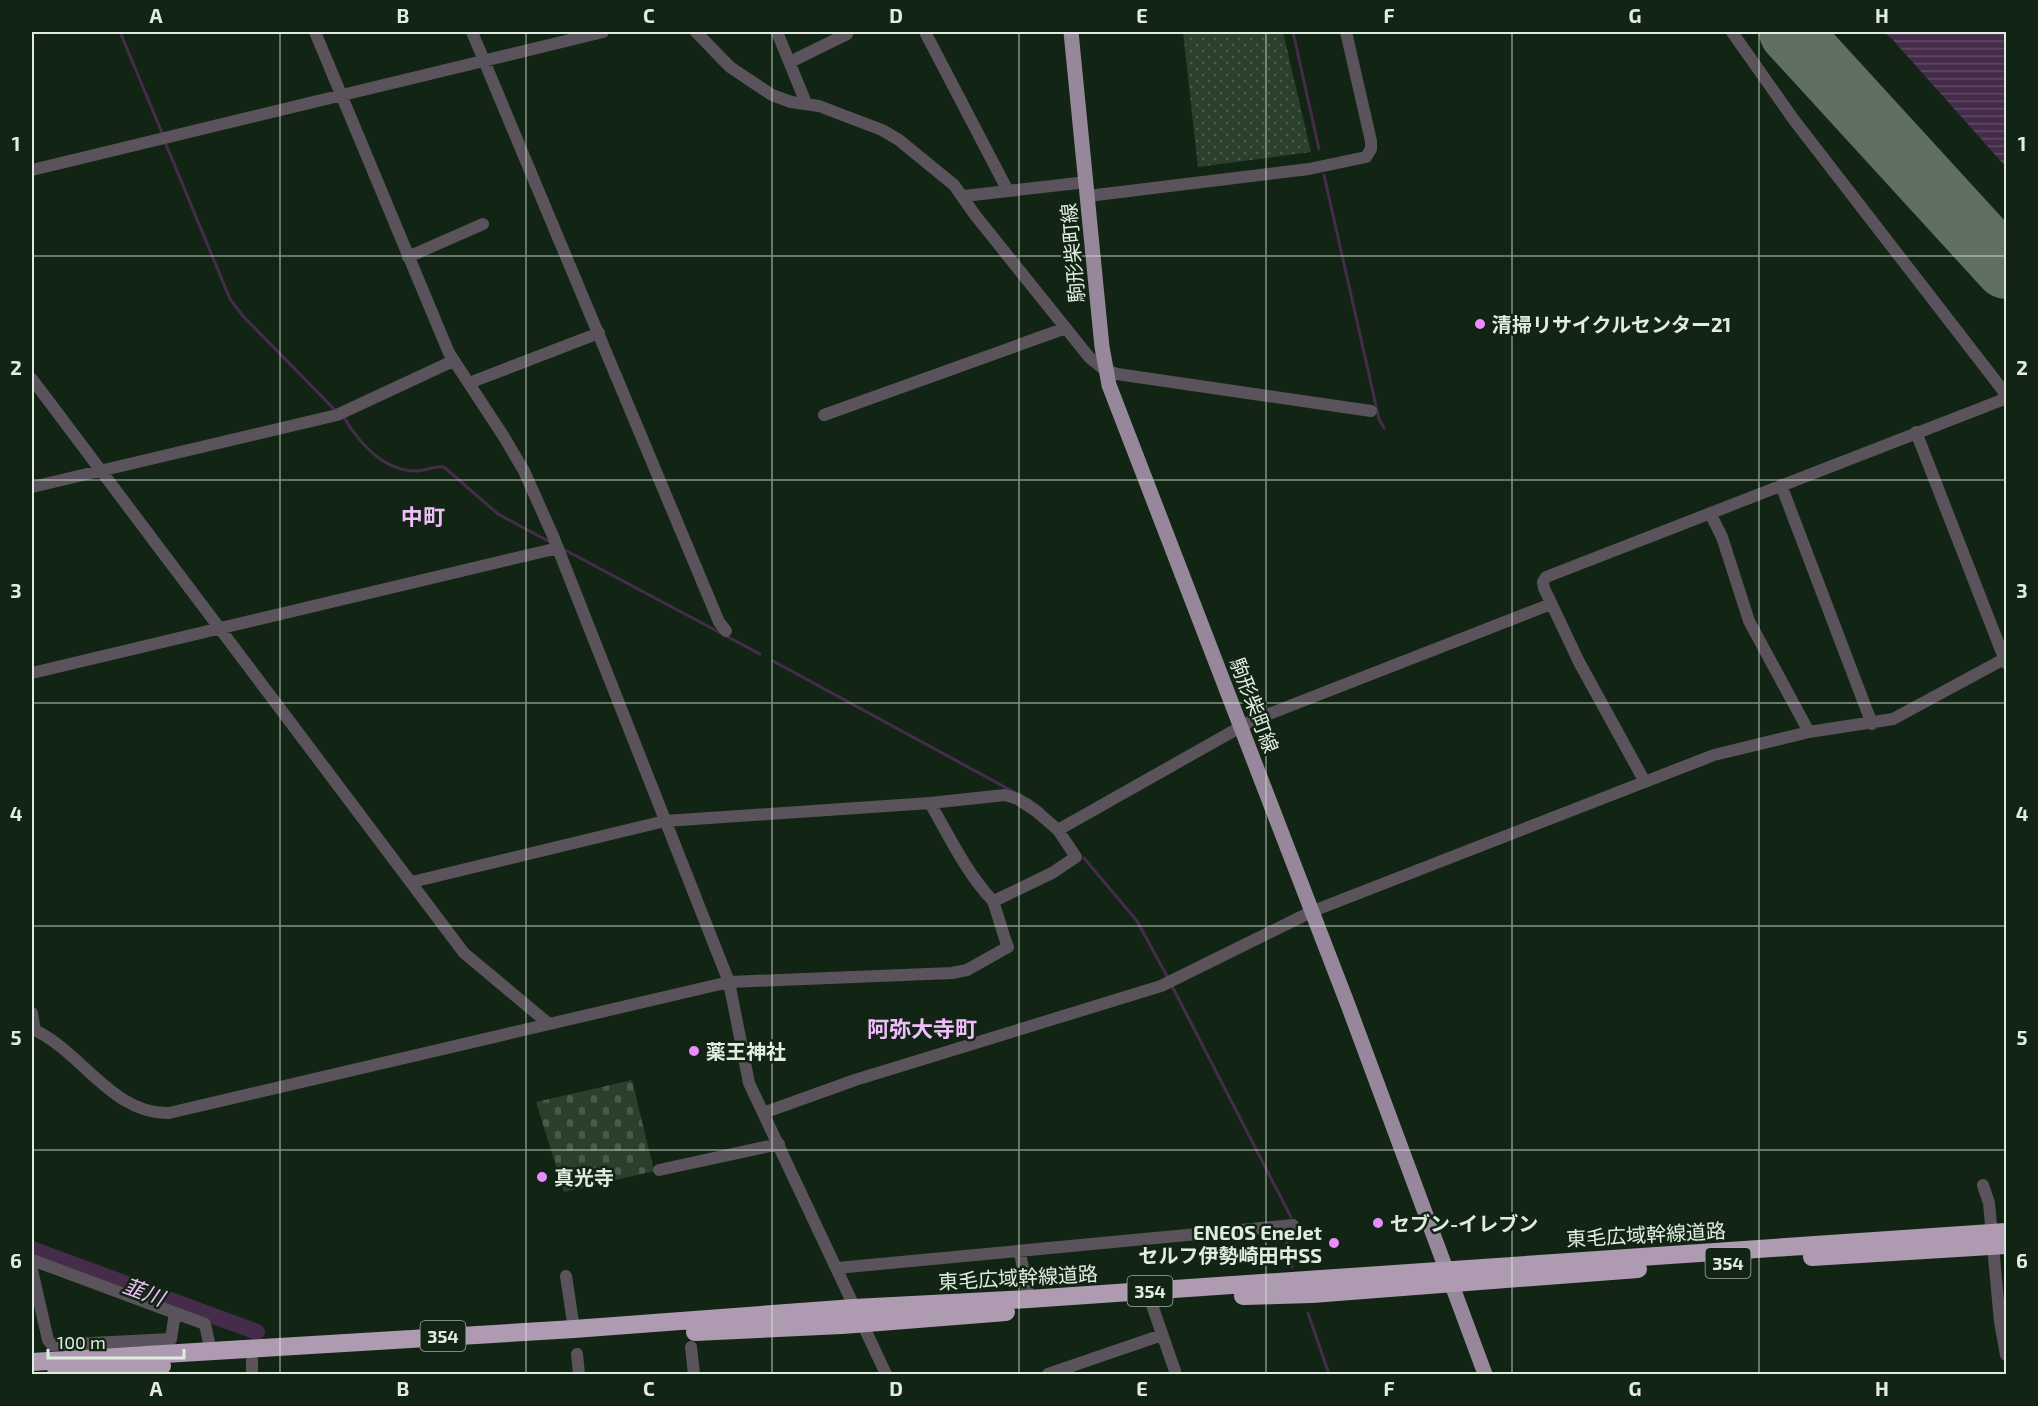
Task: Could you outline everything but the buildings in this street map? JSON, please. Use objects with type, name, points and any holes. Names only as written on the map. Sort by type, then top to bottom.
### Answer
[{"type":"highway","name":"東毛広域幹線道路","points":[[32,1362],[574,1329],[1151,1302],[1448,1277],[1999,1239]]},
{"type":"highway","name":"東毛広域幹線道路","points":[[56,1374],[252,1367],[468,1345],[858,1316],[1029,1299],[1448,1277]]},
{"type":"main road","name":"駒形柴町線","points":[[1071,32],[1105,370],[1312,911],[1485,1374]]},
{"type":"street","points":[[315,32],[453,361],[524,471],[558,548],[729,982],[743,1062],[763,1113],[886,1374]]},
{"type":"street","points":[[472,32],[718,622],[726,631]]},
{"type":"street","points":[[32,170],[603,32]]},
{"type":"street","points":[[696,32],[739,74],[783,100],[807,103],[837,112],[892,134],[954,185],[964,196],[975,215],[1089,357],[1105,370],[1117,374],[1371,411]]},
{"type":"street","points":[[777,32],[807,103]]},
{"type":"street","points":[[790,62],[848,34],[846,32]]},
{"type":"street","points":[[925,32],[1008,191]]},
{"type":"street","points":[[964,196],[1008,191],[1087,189],[1309,169],[1362,158],[1370,152],[1371,141],[1346,32]]},
{"type":"street","points":[[1646,782],[1579,662],[1544,588],[1543,582],[1546,577],[2002,400],[2004,390],[1794,120],[1732,32]]},
{"type":"street","points":[[408,257],[483,224]]},
{"type":"street","points":[[824,415],[1066,328]]},
{"type":"street","points":[[469,383],[598,333]]},
{"type":"street","points":[[32,487],[337,415],[453,361]]},
{"type":"street","points":[[32,379],[464,953],[549,1024]]},
{"type":"street","points":[[763,1113],[855,1080],[1161,986],[1312,911],[1646,782],[1730,750],[1809,732],[1893,719],[2006,660],[1916,432]]},
{"type":"street","points":[[1781,485],[1872,724]]},
{"type":"street","points":[[1710,513],[1722,537],[1749,621],[1809,732]]},
{"type":"street","points":[[32,672],[558,548]]},
{"type":"street","points":[[1058,830],[1241,727],[1551,604]]},
{"type":"street","points":[[412,882],[665,821],[930,803],[1005,795],[1027,805],[1058,830],[1076,857],[1052,873],[994,901]]},
{"type":"street","points":[[32,1013],[34,1030],[125,1100],[151,1113],[162,1114],[729,982],[952,973],[967,970],[1008,947],[1000,930],[994,901],[975,881],[930,803]]},
{"type":"street","points":[[659,1170],[779,1144]]},
{"type":"street","points":[[1983,1185],[1999,1239],[2000,1322],[2007,1354]]},
{"type":"street","points":[[837,1268],[1293,1225]]},
{"type":"street","points":[[1020,1252],[1029,1299]]},
{"type":"street","points":[[32,1260],[207,1326],[211,1352]]},
{"type":"street","points":[[32,1270],[48,1340],[52,1345],[171,1339],[175,1313]]},
{"type":"street","points":[[566,1276],[574,1329]]},
{"type":"street","points":[[1151,1302],[1176,1374]]},
{"type":"street","points":[[1048,1374],[1162,1335]]},
{"type":"street","points":[[691,1347],[694,1374]]},
{"type":"street","points":[[577,1354],[579,1374]]},
{"type":"green space","points":[[1183,32],[1283,32],[1311,152],[1198,167]]},
{"type":"green space","points":[[632,1080],[654,1171],[564,1192],[536,1102]]},
{"type":"shaded area","points":[[1884,32],[2006,32],[2006,167],[1892,39]]},
{"type":"waterway","points":[[120,32],[163,135]]},
{"type":"waterway","points":[[1293,32],[1319,149]]},
{"type":"waterway","points":[[165,142],[230,299],[243,316],[334,409]]},
{"type":"waterway","points":[[1324,175],[1379,419],[1384,428]]},
{"type":"waterway","points":[[345,419],[358,438],[383,461],[404,470],[416,471],[444,467],[498,514],[550,542]]},
{"type":"waterway","points":[[565,550],[760,654]]},
{"type":"waterway","points":[[773,661],[1014,792]]},
{"type":"waterway","points":[[1028,799],[1042,809]]},
{"type":"waterway","points":[[1084,858],[1137,921],[1168,978]]},
{"type":"waterway","points":[[1173,988],[1291,1217]]},
{"type":"waterway","points":[[1290,1232],[1286,1245],[1292,1267]]},
{"type":"waterway","name":"韮川","points":[[32,1249],[257,1332]]},
{"type":"waterway","points":[[1308,1313],[1329,1374]]},
{"type":"runway","points":[[1790,32],[2006,268]]},
{"type":"place","name":"清掃リサイクルセンター21","points":[[1480,324]]},
{"type":"place","name":"薬王神社","points":[[694,1051]]},
{"type":"place","name":"真光寺","points":[[542,1177]]},
{"type":"place","name":"セブン-イレブン","points":[[1378,1223]]},
{"type":"place","name":"ENEOS EneJet セルフ伊勢崎田中SS","points":[[1334,1243]]},
{"type":"district","name":"中町","points":[[423,516]]},
{"type":"district","name":"阿弥大寺町","points":[[922,1028]]}]
